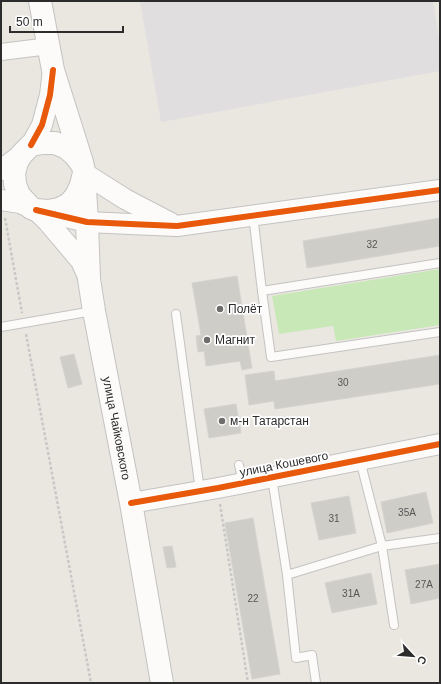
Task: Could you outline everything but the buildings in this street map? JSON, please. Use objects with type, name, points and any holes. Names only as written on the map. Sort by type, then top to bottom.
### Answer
[{"type":"main road","name":"улица Чайковского","points":[[40,1],[53,70],[84,170],[89,279],[131,502],[162,683]]},
{"type":"main road","points":[[43,143],[54,143],[65,147],[74,154],[84,170],[81,186],[76,196],[69,204],[58,209],[48,211],[34,209],[19,195],[15,184],[14,173],[18,162],[26,149],[43,143]]},
{"type":"street","points":[[1,52],[49,46]]},
{"type":"street","points":[[1,170],[26,149],[42,125],[50,95],[53,70]]},
{"type":"street","points":[[84,170],[125,199],[177,226]]},
{"type":"street","points":[[1,200],[20,203],[34,209],[87,222],[177,226],[440,190]]},
{"type":"street","points":[[34,209],[48,222],[81,261],[89,279]]},
{"type":"street","name":"улица Кошевого","points":[[131,502],[209,489],[241,474],[272,477],[440,444]]},
{"type":"lane","points":[[253,215],[271,357],[440,332]]},
{"type":"lane","points":[[262,291],[440,263]]},
{"type":"lane","points":[[1,328],[94,311]]},
{"type":"lane","points":[[176,314],[209,489]]},
{"type":"lane","points":[[360,460],[382,546],[394,625]]},
{"type":"lane","points":[[272,477],[287,575],[296,658],[312,655],[316,683]]},
{"type":"lane","points":[[287,575],[382,546],[440,538]]},
{"type":"path","points":[[1,200],[91,683]]},
{"type":"path","points":[[209,489],[248,683]]},
{"type":"shaded area","points":[[140,1],[433,1],[440,44],[440,71],[161,122]]},
{"type":"green space","points":[[440,269],[440,325],[336,341],[333,326],[279,334],[272,296]]},
{"type":"cycle path","points":[[31,145],[42,125],[50,95],[53,70]]},
{"type":"cycle path","points":[[36,210],[87,222],[177,226],[440,190]]},
{"type":"cycle path","points":[[131,503],[218,488],[440,444]]},
{"type":"place","name":"Полёт","points":[[220,309]]},
{"type":"place","name":"Магнит","points":[[207,340]]},
{"type":"place","name":"м-н Татарстан","points":[[222,421]]}]
